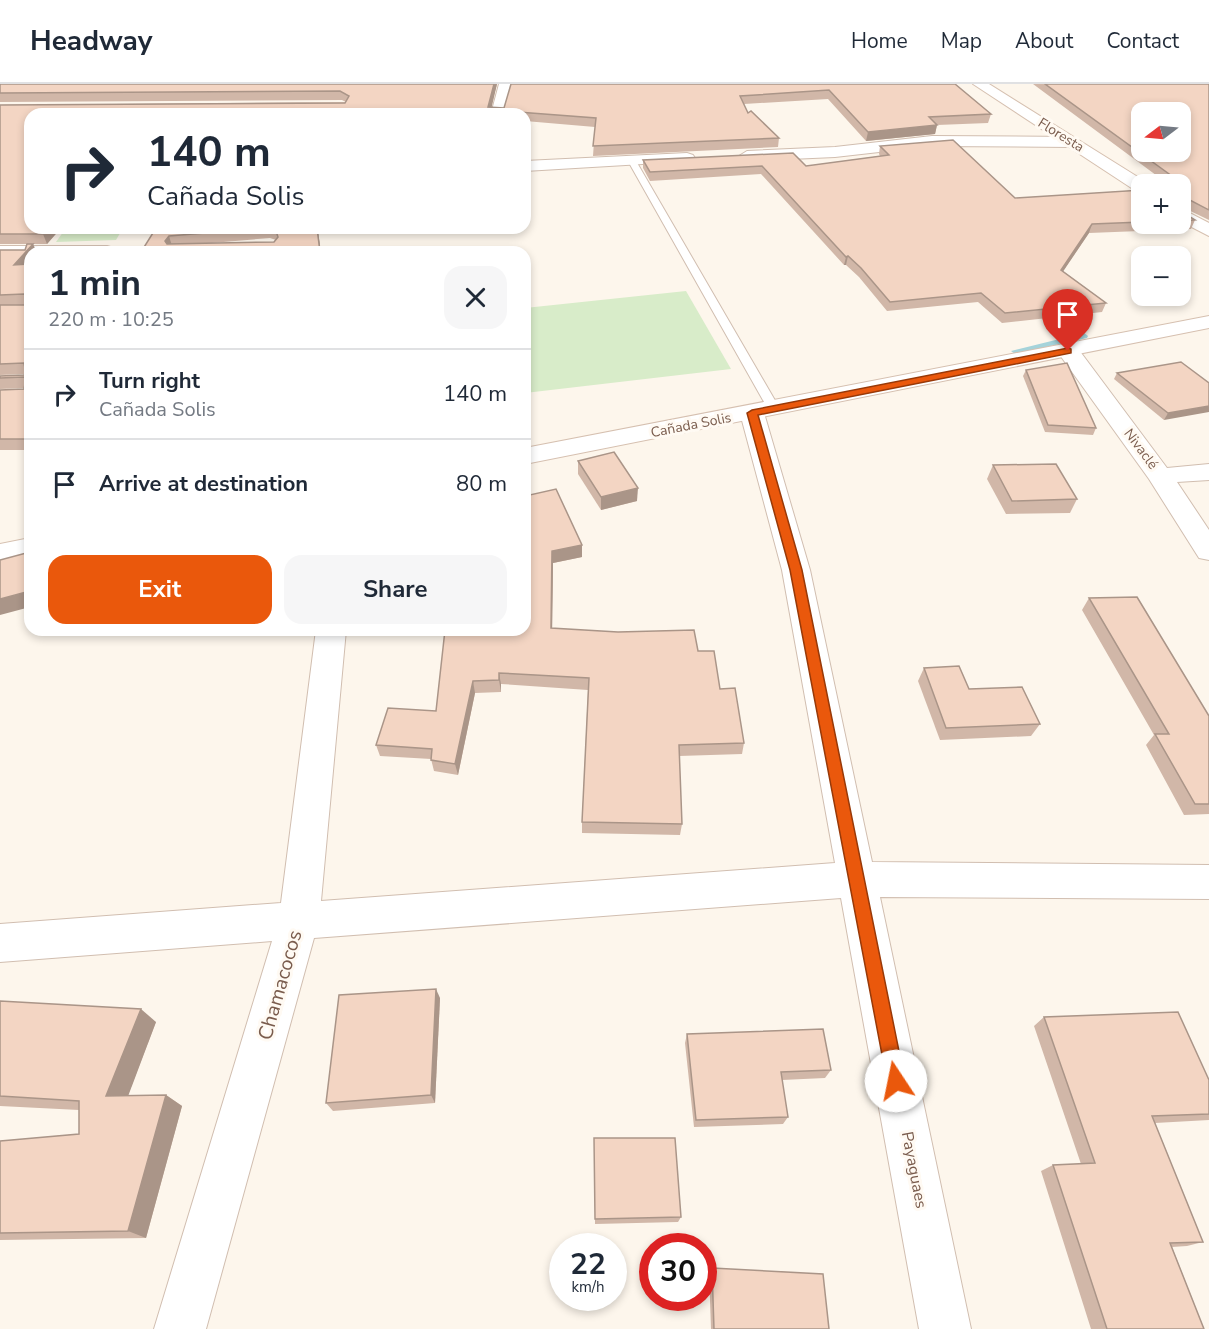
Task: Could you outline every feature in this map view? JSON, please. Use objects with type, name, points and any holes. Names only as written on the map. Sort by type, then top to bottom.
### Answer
[{"type":"street","points":[[500,108],[506,84]]},
{"type":"street","name":"Floresta","points":[[980,84],[1131,180]]},
{"type":"street","points":[[730,156],[835,152],[898,143],[932,141],[1072,142]]},
{"type":"street","points":[[531,166],[706,158]]},
{"type":"street","points":[[1191,220],[1209,231]]},
{"type":"street","points":[[0,252],[24,252]]},
{"type":"street","name":"Cañada Solis","points":[[531,455],[1209,322]]},
{"type":"street","name":"Nivaclé","points":[[1068,351],[1160,476],[1209,551]]},
{"type":"street","name":"Payaguaes","points":[[763,411],[945,1329]]},
{"type":"street","points":[[1160,476],[1209,472]]},
{"type":"street","points":[[0,553],[24,549]]},
{"type":"street","name":"Chamacocos","points":[[180,1329],[299,919],[330,636]]},
{"type":"street","points":[[0,943],[856,879],[1209,882]]},
{"type":"lane","points":[[632,161],[763,411]]},
{"type":"green space","points":[[62,234],[120,234],[116,240],[56,242]]},
{"type":"green space","points":[[686,291],[731,369],[531,392],[531,307]]},
{"type":"building","points":[[0,84],[494,84],[488,107],[504,108],[24,108],[24,234],[0,234],[0,105],[345,103],[349,96],[340,91],[0,93]]},
{"type":"building","points":[[511,84],[955,84],[991,114],[929,117],[937,125],[868,132],[829,90],[740,96],[748,113],[751,111],[779,138],[593,146],[596,118],[531,113],[531,108],[504,108]]},
{"type":"building","points":[[1045,84],[1209,84],[1209,210],[1191,201],[1191,174],[1169,174],[1153,162],[1191,162],[1191,102],[1131,102],[1131,146]]},
{"type":"building","points":[[953,140],[1015,198],[1131,191],[1131,222],[1092,224],[1061,270],[1106,303],[1005,313],[981,293],[890,302],[861,268],[848,256],[846,257],[762,166],[650,172],[643,160],[793,153],[806,166],[889,155],[880,146]]},
{"type":"building","points":[[152,234],[193,234],[169,236],[165,241],[167,244],[274,242],[278,237],[277,234],[318,234],[319,246],[145,246]]},
{"type":"building","points":[[0,250],[24,250],[24,254],[14,265],[24,264],[24,294],[0,295]]},
{"type":"building","points":[[0,305],[24,305],[24,363],[0,364]]},
{"type":"building","points":[[1181,362],[1209,383],[1209,406],[1168,413],[1117,373]]},
{"type":"building","points":[[1067,363],[1096,428],[1048,425],[1026,370]]},
{"type":"building","points":[[24,375],[24,377],[0,378],[0,376]]},
{"type":"building","points":[[24,389],[24,439],[0,439],[0,390]]},
{"type":"building","points":[[614,452],[638,488],[601,497],[578,461]]},
{"type":"building","points":[[1056,464],[1077,499],[1012,501],[993,465]]},
{"type":"building","points":[[556,489],[582,545],[552,551],[551,628],[618,632],[694,630],[698,651],[714,651],[720,689],[735,688],[744,743],[679,745],[682,824],[582,822],[589,678],[499,673],[499,680],[473,681],[455,764],[431,760],[432,749],[376,745],[388,708],[436,711],[444,636],[531,636],[531,495]]},
{"type":"building","points":[[24,554],[24,593],[0,599],[0,560]]},
{"type":"building","points":[[1137,597],[1209,716],[1209,804],[1195,804],[1155,734],[1169,734],[1089,598]]},
{"type":"building","points":[[959,666],[969,689],[1022,687],[1040,724],[946,728],[924,668]]},
{"type":"building","points":[[436,989],[431,1095],[326,1103],[339,995]]},
{"type":"building","points":[[0,1001],[141,1009],[106,1096],[166,1095],[128,1231],[0,1233],[0,1141],[79,1134],[79,1101],[0,1096]]},
{"type":"building","points":[[1178,1012],[1209,1080],[1209,1114],[1152,1116],[1203,1242],[1170,1243],[1204,1329],[1107,1329],[1053,1165],[1095,1163],[1044,1017]]},
{"type":"building","points":[[823,1029],[831,1070],[781,1072],[788,1117],[696,1120],[687,1034]]},
{"type":"building","points":[[594,1138],[675,1138],[681,1217],[595,1219]]},
{"type":"building","points":[[717,1268],[823,1274],[829,1329],[714,1329],[713,1311],[717,1311]]},
{"type":"waterway","points":[[1015,351],[1084,336]]},
{"type":"route","points":[[896,1081],[796,570],[752,413],[1068,351]]}]
